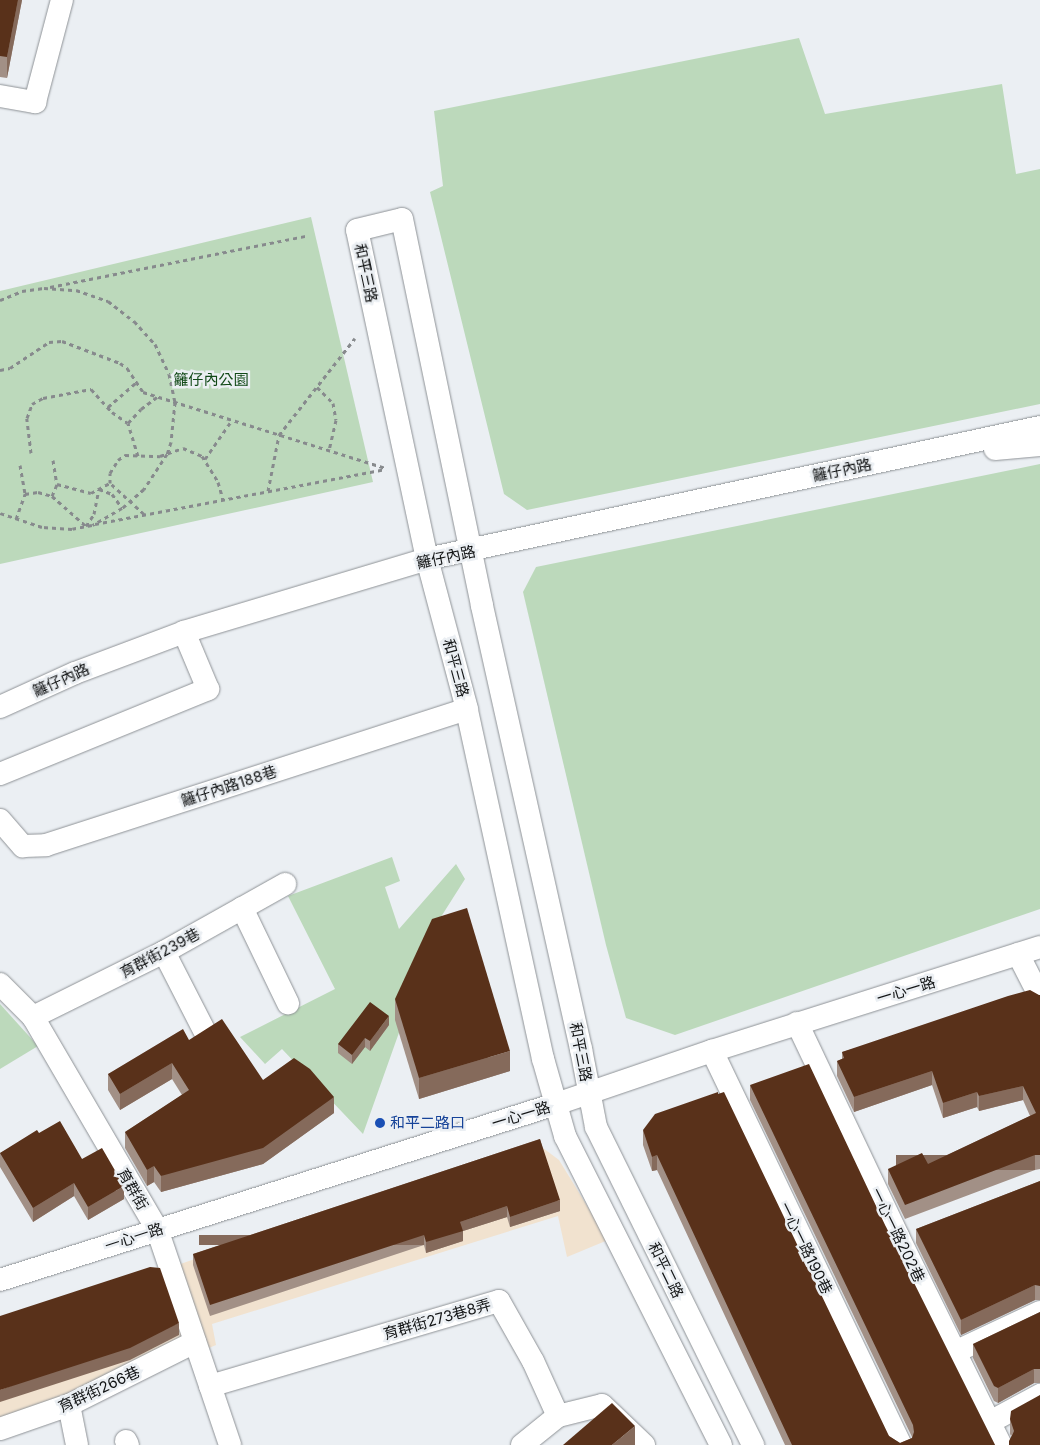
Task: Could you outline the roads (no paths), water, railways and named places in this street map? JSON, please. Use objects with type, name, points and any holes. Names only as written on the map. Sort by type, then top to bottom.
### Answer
[{"type":"street","points":[[0,96],[35,102],[62,0]]},
{"type":"street","name":"和平三路","points":[[556,1104],[544,1059],[467,709],[427,560],[357,230],[402,219],[482,606],[581,1049],[589,1093]]},
{"type":"street","name":"籬仔內路","points":[[0,707],[75,673],[184,632],[427,560],[1040,427]]},
{"type":"street","name":"籬仔內路","points":[[907,456],[1040,445]]},
{"type":"street","points":[[0,774],[208,689],[184,632]]},
{"type":"street","name":"籬仔內路188巷","points":[[0,820],[23,846],[46,845],[467,709]]},
{"type":"street","name":"育群街239巷","points":[[33,1017],[164,952],[285,884]]},
{"type":"street","points":[[242,908],[288,1003]]},
{"type":"street","name":"一心一路","points":[[0,1280],[156,1229],[556,1104],[712,1051],[1040,947]]},
{"type":"street","points":[[164,952],[205,1032]]},
{"type":"street","points":[[1018,954],[1040,997]]},
{"type":"street","name":"育群街","points":[[0,984],[33,1017],[156,1229],[230,1445]]},
{"type":"street","name":"一心一路202巷","points":[[798,1024],[907,1233],[955,1352],[1001,1445]]},
{"type":"street","name":"一心一路190巷","points":[[712,1051],[901,1445]]},
{"type":"street","name":"和平二路","points":[[589,1093],[596,1127],[752,1445]]},
{"type":"street","name":"和平二路","points":[[556,1104],[565,1136],[721,1445]]},
{"type":"street","name":"育群街273巷8弄","points":[[210,1386],[499,1301],[533,1361],[558,1416]]},
{"type":"street","points":[[955,1352],[1040,1312]]},
{"type":"street","name":"育群街266巷","points":[[0,1429],[69,1405],[195,1342]]},
{"type":"street","points":[[990,1422],[1040,1396]]},
{"type":"street","points":[[69,1405],[77,1445]]},
{"type":"street","points":[[522,1445],[558,1416],[602,1405],[644,1445]]},
{"type":"place","name":"和平二路口","points":[[380,1123]]},
{"type":"park label","name":"籬仔內公園","points":[[211,380]]}]
